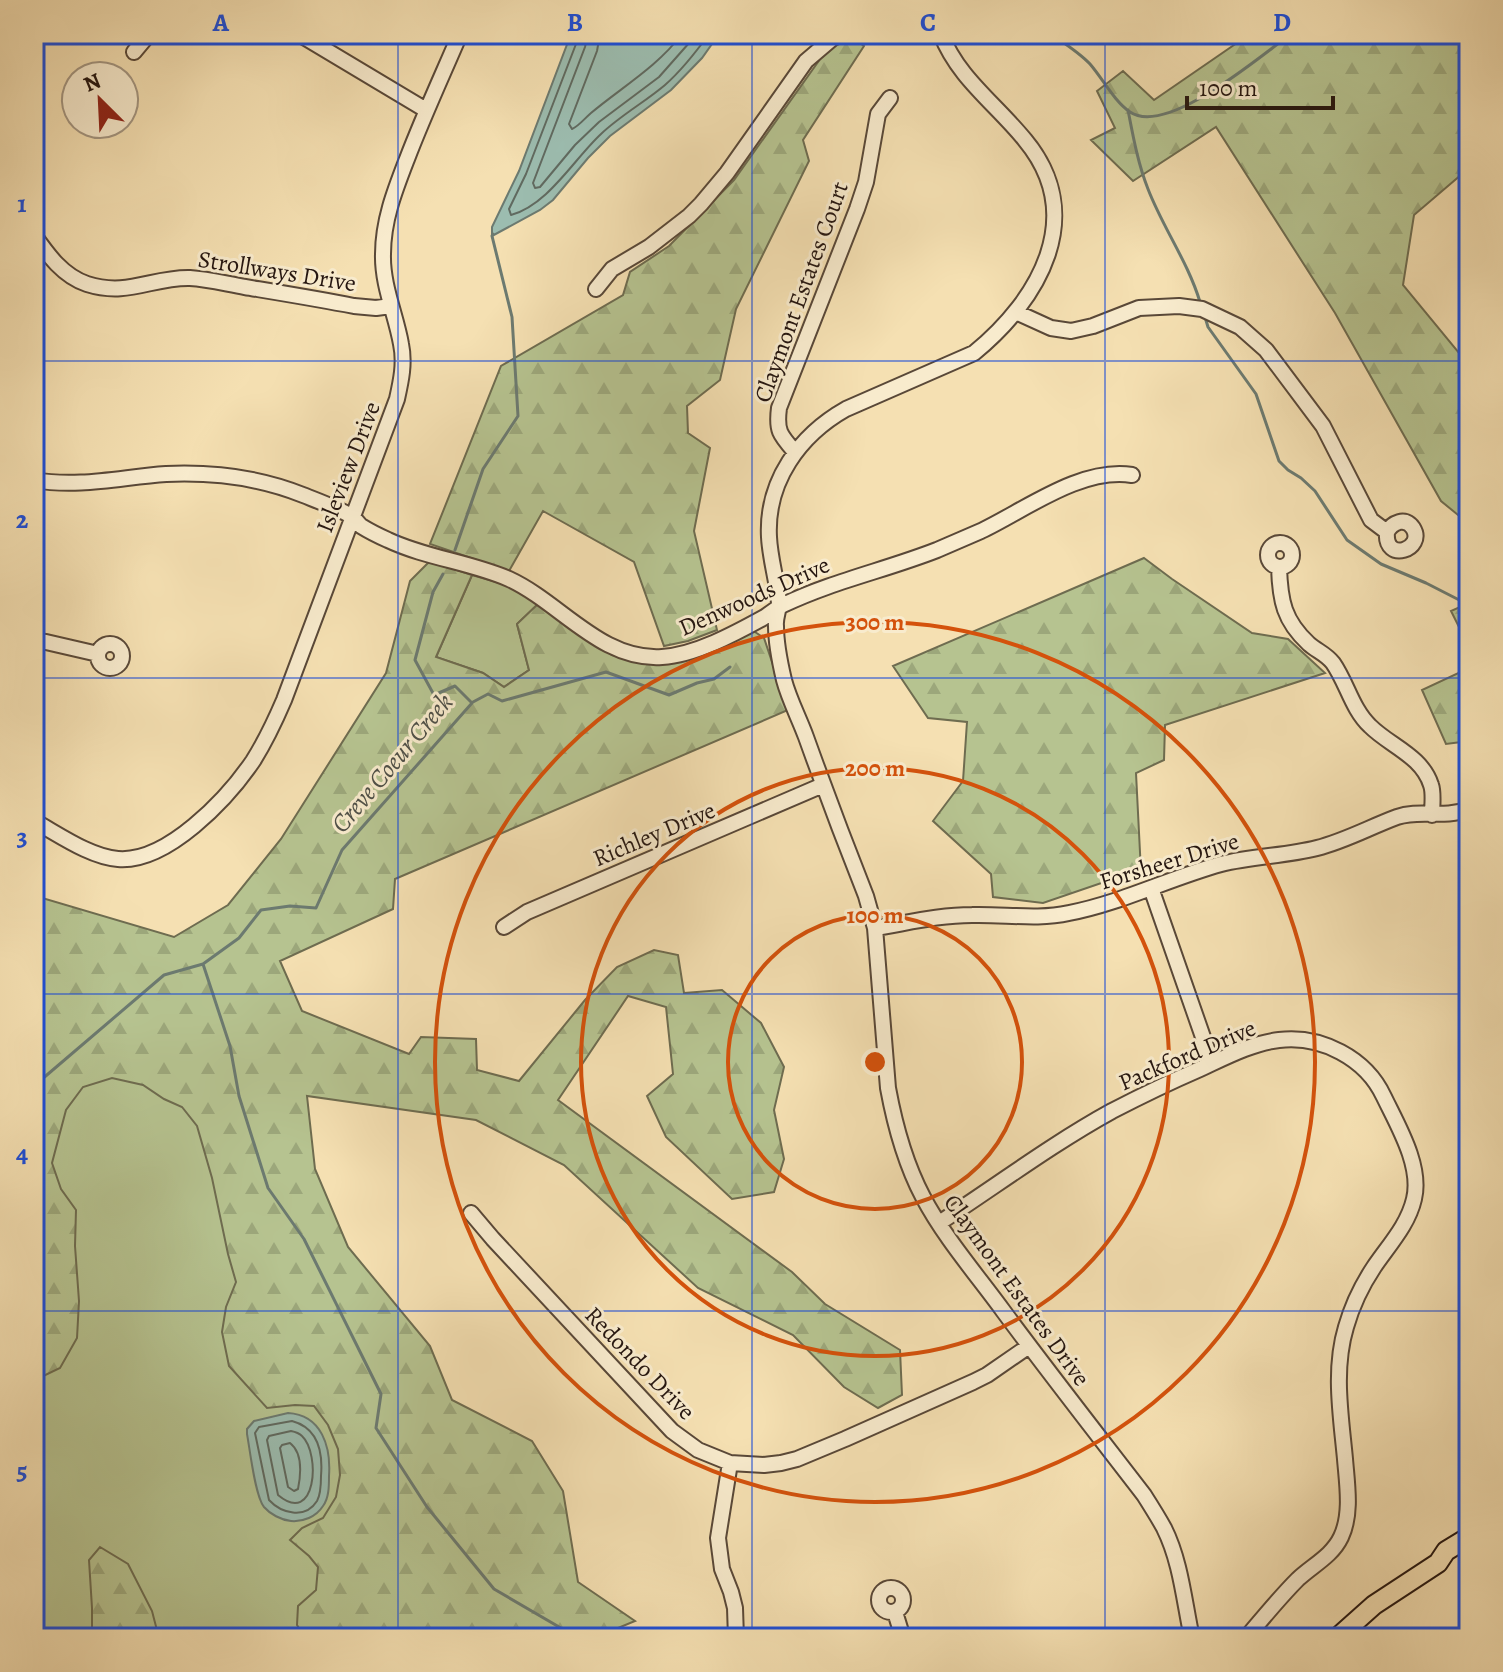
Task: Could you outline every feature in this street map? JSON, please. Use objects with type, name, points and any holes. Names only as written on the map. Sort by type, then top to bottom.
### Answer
[{"type":"main road","points":[[1321,1638],[1384,1585],[1432,1554],[1446,1551],[1469,1537]]},
{"type":"main road","points":[[1337,1638],[1374,1605],[1438,1563],[1446,1551]]},
{"type":"street","points":[[134,52],[149,34]]},
{"type":"street","points":[[299,34],[426,110]]},
{"type":"street","name":"Isleview Drive","points":[[34,821],[98,855],[119,860],[137,859],[168,844],[206,814],[253,761],[280,710],[397,399],[403,363],[402,346],[382,259],[385,222],[426,110],[460,34]]},
{"type":"street","points":[[596,289],[612,269],[659,239],[701,204],[727,173],[806,61],[842,34]]},
{"type":"street","name":"Claymont Estates Drive","points":[[941,34],[955,64],[1034,151],[1049,183],[1053,201],[1054,222],[1048,259],[1016,312],[974,353],[846,409],[828,419],[795,452],[778,483],[771,506],[769,542],[779,606],[775,623],[785,684],[866,896],[875,928],[884,1057],[892,1112],[909,1166],[939,1223],[1156,1514],[1165,1530],[1180,1574],[1192,1638]]},
{"type":"street","name":"Claymont Estates Court","points":[[795,452],[778,431],[779,408],[857,209],[866,182],[878,114],[890,98]]},
{"type":"street","name":"Strollways Drive","points":[[34,235],[64,271],[77,280],[100,287],[131,288],[191,278],[354,306],[391,306]]},
{"type":"street","points":[[1016,312],[1051,328],[1071,331],[1139,308],[1179,306],[1202,309],[1240,327],[1266,350],[1323,426],[1371,520],[1387,532]]},
{"type":"street","name":"Denwoods Drive","points":[[34,480],[79,483],[166,474],[226,476],[301,494],[352,517],[389,541],[509,579],[539,596],[597,640],[637,655],[665,657],[701,648],[764,617],[779,606],[828,585],[934,551],[1072,485],[1101,476],[1132,475]]},
{"type":"street","points":[[1279,567],[1287,618],[1294,629],[1333,664],[1368,725],[1420,766],[1432,786],[1432,815]]},
{"type":"street","points":[[34,641],[98,654]]},
{"type":"street","name":"Richley Drive","points":[[504,927],[527,912],[823,785]]},
{"type":"street","name":"Forsheer Drive","points":[[875,928],[932,917],[1050,916],[1090,908],[1220,865],[1319,848],[1399,816],[1454,814],[1469,809]]},
{"type":"street","points":[[1151,888],[1212,1063]]},
{"type":"street","name":"Packford Drive","points":[[939,1223],[1102,1117],[1170,1082],[1245,1050],[1279,1040],[1318,1042],[1350,1058],[1367,1071],[1381,1089],[1414,1164],[1416,1185],[1407,1219],[1361,1290],[1345,1329],[1340,1357],[1339,1396],[1346,1479],[1345,1528],[1327,1556],[1302,1575],[1246,1638]]},
{"type":"street","name":"Redondo Drive","points":[[471,1213],[672,1431],[698,1450],[730,1463],[764,1465],[797,1459],[973,1382],[1029,1346]]},
{"type":"street","points":[[730,1463],[718,1538],[722,1569],[735,1608],[736,1638]]},
{"type":"street","points":[[895,1612],[903,1638]]},
{"type":"green space","points":[[847,34],[864,46],[803,140],[809,161],[736,309],[720,380],[687,406],[688,433],[710,448],[694,531],[717,630],[664,646],[634,562],[543,511],[509,571],[430,544],[501,366],[623,295],[630,272],[669,246],[734,180],[828,48]]},
{"type":"green space","points":[[1250,34],[1469,34],[1469,168],[1414,215],[1403,285],[1469,365],[1469,524],[1441,501],[1335,313],[1216,127],[1133,181],[1091,140],[1115,128],[1097,91],[1123,71],[1154,100]]},
{"type":"green space","points":[[1144,558],[1252,633],[1288,639],[1325,673],[1165,725],[1164,760],[1136,773],[1141,872],[1043,903],[993,897],[991,874],[933,821],[963,781],[967,722],[928,718],[893,666]]},
{"type":"green space","points":[[430,561],[472,575],[436,657],[483,673],[504,687],[529,670],[517,624],[538,604],[612,655],[635,660],[752,630],[764,638],[788,710],[395,879],[393,909],[280,961],[302,1011],[409,1054],[421,1037],[476,1039],[477,1070],[519,1081],[585,1000],[617,967],[654,950],[678,955],[684,993],[722,990],[761,1023],[784,1067],[774,1110],[784,1159],[774,1192],[732,1199],[666,1137],[647,1096],[673,1074],[666,1007],[628,996],[558,1100],[792,1272],[825,1304],[900,1350],[902,1395],[878,1408],[844,1387],[793,1335],[698,1288],[564,1165],[476,1120],[307,1096],[315,1169],[348,1247],[430,1346],[452,1400],[532,1441],[563,1491],[578,1582],[635,1621],[594,1638],[305,1638],[297,1625],[298,1606],[316,1590],[318,1567],[290,1540],[302,1528],[323,1518],[336,1497],[340,1475],[338,1449],[328,1425],[314,1406],[267,1408],[229,1366],[222,1332],[226,1307],[236,1282],[197,1126],[182,1107],[143,1085],[112,1078],[83,1087],[66,1110],[52,1163],[61,1189],[76,1210],[77,1338],[60,1368],[39,1378],[34,1387],[34,989],[40,982],[43,950],[34,934],[34,898],[174,937],[228,905],[281,839],[386,673],[410,581]]},
{"type":"green space","points":[[472,575],[510,586],[538,604],[517,624],[529,670],[504,687],[483,673],[436,657]]},
{"type":"green space","points":[[1469,603],[1469,647],[1451,611]]},
{"type":"green space","points":[[1469,668],[1469,741],[1446,744],[1422,690]]},
{"type":"green space","points":[[157,981],[440,1638],[34,1638],[34,1029]]},
{"type":"green space","points":[[100,1547],[128,1564],[152,1611],[159,1638],[92,1638],[89,1560]]},
{"type":"water","points":[[571,34],[719,34],[702,58],[671,90],[610,136],[553,200],[492,236],[492,227],[519,171]]},
{"type":"water","points":[[288,1413],[300,1415],[316,1426],[328,1454],[325,1503],[305,1520],[287,1520],[266,1510],[255,1483],[247,1434],[254,1421]]},
{"type":"waterway","points":[[1051,34],[1086,60],[1124,107],[1146,117],[1166,113],[1213,91],[1291,34]]},
{"type":"waterway","points":[[1128,110],[1148,189],[1200,302]]},
{"type":"waterway","name":"Creve Coeur Creek","points":[[455,550],[483,469],[518,416],[512,317],[493,234]]},
{"type":"waterway","points":[[1205,317],[1208,327],[1256,394],[1279,461],[1315,491],[1347,540],[1381,564],[1469,605]]},
{"type":"waterway","name":"Creve Coeur Creek","points":[[34,1086],[164,975],[203,964],[239,938],[261,910],[290,906],[316,908],[342,850],[472,703],[455,686],[434,695],[415,660],[433,592],[443,574]]},
{"type":"waterway","points":[[473,702],[488,694],[502,701],[606,672],[669,695],[714,679],[730,667]]},
{"type":"waterway","points":[[203,964],[230,1046],[239,1096],[268,1188],[304,1239],[381,1394],[376,1428],[427,1507],[494,1589],[578,1638]]}]
